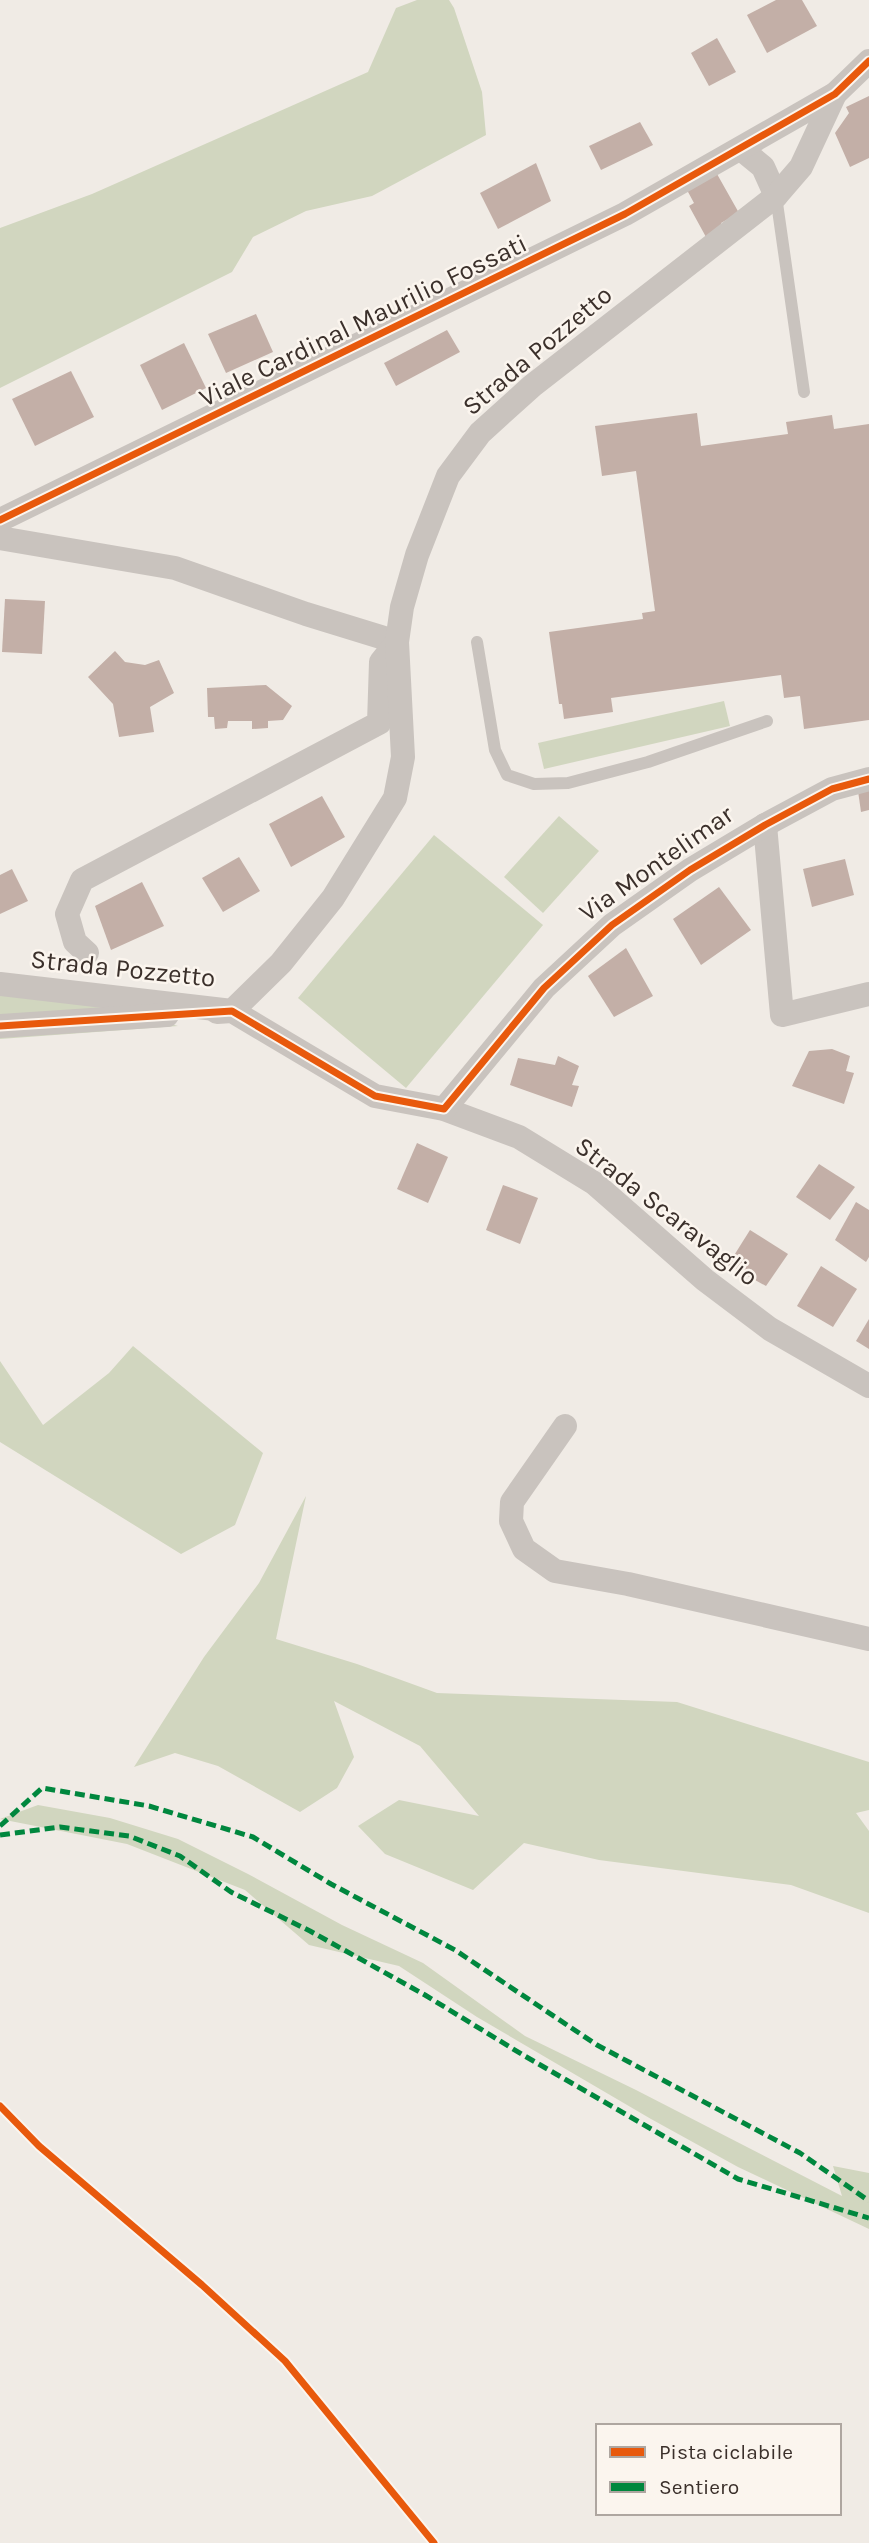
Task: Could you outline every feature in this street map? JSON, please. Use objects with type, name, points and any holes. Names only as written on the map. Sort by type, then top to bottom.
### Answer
[{"type":"street","points":[[835,94],[869,61]]},
{"type":"street","name":"Viale Cardinal Maurilio Fossati","points":[[0,520],[625,214],[835,94]]},
{"type":"street","name":"Strada Pozzetto","points":[[0,984],[232,1011],[281,963],[333,898],[395,798],[403,757],[397,642],[401,607],[417,555],[448,476],[480,433],[532,386],[776,196],[800,167],[835,94]]},
{"type":"street","points":[[741,149],[763,167],[776,196]]},
{"type":"street","points":[[0,538],[175,568],[306,614],[397,642]]},
{"type":"street","name":"Strada Pozzetto","points":[[86,953],[75,942],[66,914],[82,880],[379,723],[381,662],[397,642]]},
{"type":"street","name":"Via Montelimar","points":[[444,1109],[544,988],[612,925],[690,870],[765,825],[832,789],[869,779]]},
{"type":"street","name":"Via Montelimar","points":[[765,825],[782,1015],[869,994]]},
{"type":"street","points":[[0,1026],[232,1011]]},
{"type":"street","name":"Strada Scaravaglio","points":[[232,1011],[375,1096],[444,1109],[519,1137],[594,1184],[705,1280],[770,1329],[869,1386]]},
{"type":"street","points":[[565,1426],[512,1502],[511,1521],[524,1549],[555,1571],[628,1584],[869,1639]]},
{"type":"lane","points":[[776,196],[804,392]]},
{"type":"lane","points":[[477,642],[495,750],[507,775],[534,784],[568,783],[648,762],[767,721]]},
{"type":"green space","points":[[417,0],[449,0],[454,8],[482,92],[486,135],[372,196],[306,211],[253,237],[232,272],[0,388],[0,228],[92,194],[368,72],[396,8]]},
{"type":"green space","points":[[724,701],[730,726],[544,769],[538,743]]},
{"type":"green space","points":[[559,816],[599,851],[543,913],[504,877]]},
{"type":"green space","points":[[434,835],[543,925],[406,1088],[298,998]]},
{"type":"green space","points":[[0,994],[113,1008],[178,1026],[0,1039]]},
{"type":"green space","points":[[133,1346],[263,1453],[235,1525],[181,1554],[0,1442],[0,1361],[43,1425],[109,1373]]},
{"type":"green space","points":[[306,1496],[276,1639],[437,1693],[677,1702],[869,1762],[869,1810],[856,1813],[869,1831],[869,1913],[791,1885],[599,1860],[524,1843],[473,1890],[385,1854],[358,1826],[399,1800],[479,1816],[420,1746],[334,1701],[354,1757],[337,1788],[300,1812],[218,1766],[175,1753],[134,1767],[204,1657],[259,1583]]},
{"type":"green space","points":[[38,1805],[110,1818],[178,1839],[342,1925],[423,1963],[525,2036],[842,2196],[833,2166],[869,2173],[869,2229],[738,2167],[651,2119],[477,2017],[399,1966],[309,1945],[245,1890],[127,1844],[0,1819]]},
{"type":"building","points":[[776,0],[802,0],[817,26],[767,53],[747,15]]},
{"type":"building","points":[[717,38],[736,72],[709,86],[691,53]]},
{"type":"building","points":[[869,96],[869,158],[850,167],[835,133],[849,113],[846,107]]},
{"type":"building","points":[[640,122],[653,145],[601,170],[589,146]]},
{"type":"building","points":[[536,163],[551,201],[498,229],[480,193]]},
{"type":"building","points":[[717,174],[739,213],[721,223],[721,229],[706,237],[689,206],[694,203],[687,190]]},
{"type":"building","points":[[256,314],[273,352],[226,373],[208,334]]},
{"type":"building","points":[[447,330],[460,352],[396,386],[384,363]]},
{"type":"building","points":[[184,343],[206,388],[162,410],[140,365]]},
{"type":"building","points":[[71,371],[94,417],[35,446],[12,399]]},
{"type":"building","points":[[697,413],[701,446],[788,434],[786,422],[832,415],[834,429],[869,424],[869,720],[804,729],[800,696],[784,698],[781,675],[611,698],[613,712],[564,719],[562,704],[559,704],[549,632],[643,619],[642,613],[655,611],[636,471],[602,476],[595,426]]},
{"type":"building","points":[[5,599],[45,601],[42,654],[2,652]]},
{"type":"building","points":[[115,651],[125,662],[145,665],[159,660],[174,693],[150,707],[154,732],[119,737],[113,704],[88,677]]},
{"type":"building","points":[[266,685],[292,706],[283,720],[268,721],[268,728],[252,729],[252,721],[228,721],[227,728],[215,729],[214,717],[208,717],[207,688]]},
{"type":"building","points":[[869,788],[869,810],[861,812],[858,791]]},
{"type":"building","points":[[322,796],[345,837],[291,867],[269,824]]},
{"type":"building","points":[[239,857],[260,891],[223,912],[202,878]]},
{"type":"building","points":[[845,859],[854,895],[812,907],[803,869]]},
{"type":"building","points":[[12,869],[28,901],[0,914],[0,875]]},
{"type":"building","points":[[142,882],[164,926],[111,950],[95,906]]},
{"type":"building","points":[[719,887],[751,930],[701,965],[673,919]]},
{"type":"building","points":[[626,948],[653,996],[614,1017],[588,976]]},
{"type":"building","points":[[832,1049],[850,1056],[846,1071],[854,1073],[844,1104],[792,1086],[809,1051]]},
{"type":"building","points":[[558,1056],[579,1066],[572,1085],[579,1086],[572,1107],[510,1085],[518,1058],[555,1065]]},
{"type":"building","points":[[417,1143],[448,1157],[428,1203],[397,1189]]},
{"type":"building","points":[[819,1164],[855,1187],[830,1220],[796,1197]]},
{"type":"building","points":[[503,1185],[538,1198],[520,1244],[486,1230]]},
{"type":"building","points":[[856,1202],[869,1210],[869,1257],[866,1262],[835,1240]]},
{"type":"building","points":[[750,1230],[788,1254],[766,1286],[728,1265]]},
{"type":"building","points":[[821,1266],[857,1289],[833,1327],[797,1306]]},
{"type":"building","points":[[869,1319],[869,1349],[856,1341]]},
{"type":"marked path","points":[[0,1826],[42,1788],[149,1806],[253,1837],[331,1884],[455,1950],[597,2045],[800,2153],[869,2201]]},
{"type":"marked path","points":[[0,1835],[60,1827],[129,1836],[180,1856],[231,1892],[310,1931],[425,1995],[738,2179],[869,2218]]},
{"type":"cycle path","points":[[0,520],[625,214],[835,94],[869,61]]},
{"type":"cycle path","points":[[0,1026],[232,1011],[375,1096],[444,1109],[544,988],[612,925],[690,870],[765,825],[832,789],[869,779]]},
{"type":"cycle path","points":[[0,2106],[39,2146],[202,2285],[285,2361],[434,2543]]}]
